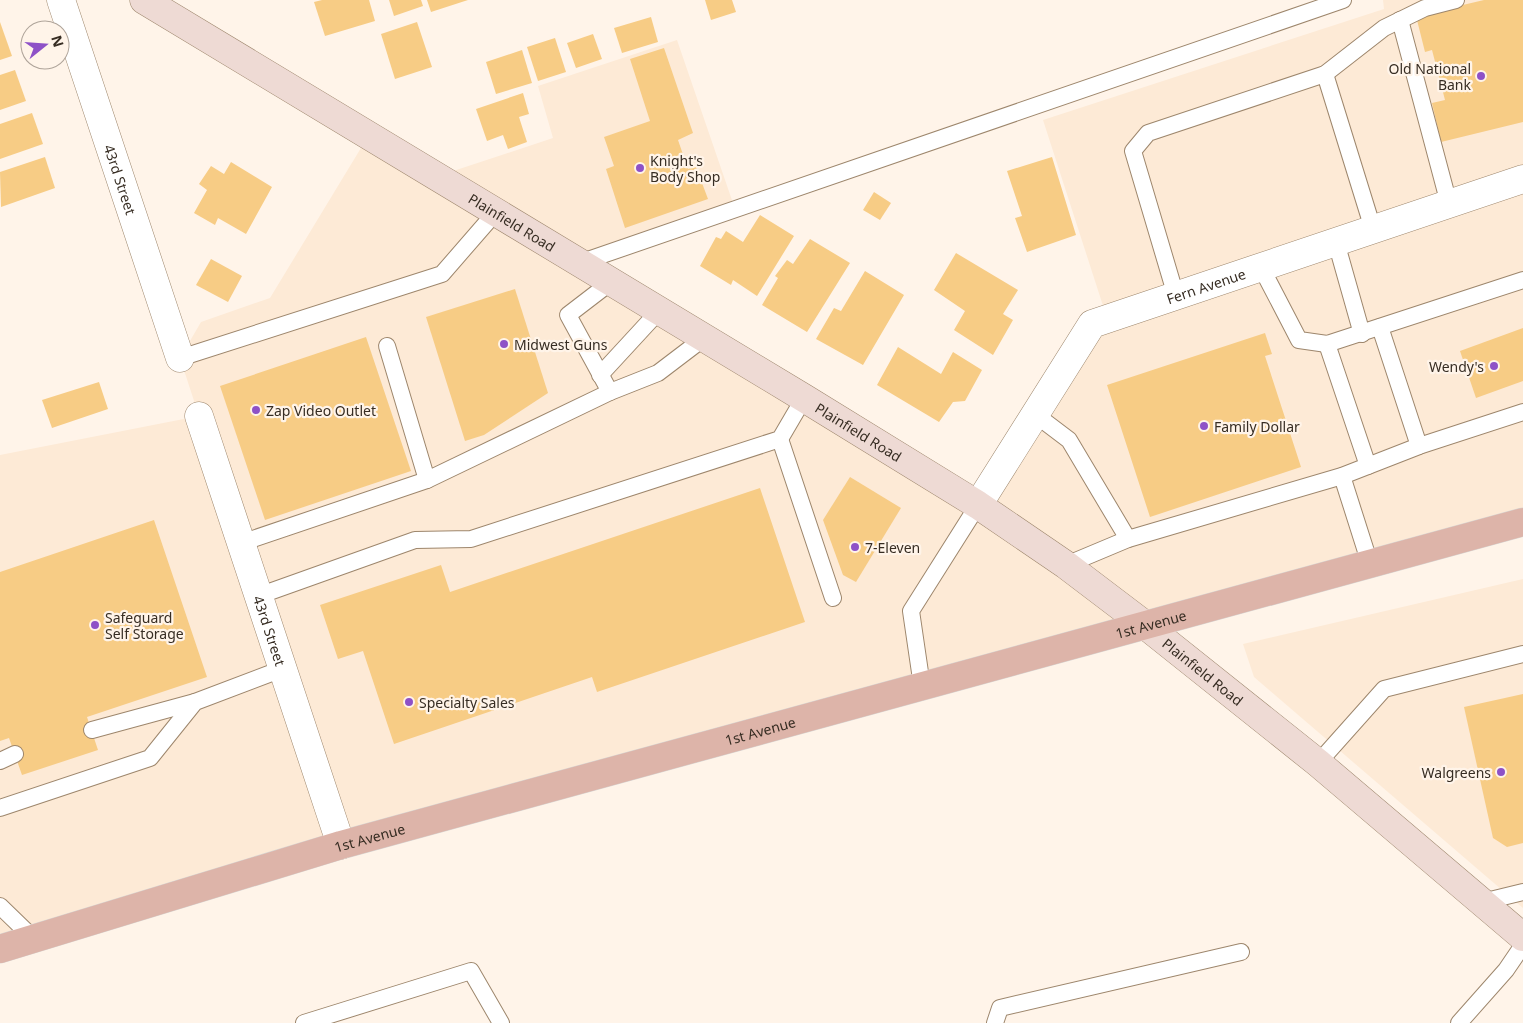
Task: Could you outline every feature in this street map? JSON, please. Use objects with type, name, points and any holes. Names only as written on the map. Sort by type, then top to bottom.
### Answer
[{"type":"main road","name":"1st Avenue","points":[[0,949],[341,846],[1523,522]]},
{"type":"street","name":"43rd Street","points":[[61,0],[180,358]]},
{"type":"street","name":"Plainfield Road","points":[[153,1],[495,213],[804,398],[978,505],[1066,565],[1145,625],[1318,763],[1523,936]]},
{"type":"street","name":"Fern Avenue","points":[[978,505],[1092,324],[1523,179]]},
{"type":"street","name":"43rd Street","points":[[199,416],[341,846]]},
{"type":"lane","points":[[579,263],[1343,0]]},
{"type":"lane","points":[[1176,296],[1133,151],[1148,133],[1325,74],[1384,28],[1426,8],[1456,0]]},
{"type":"lane","points":[[1400,20],[1449,204]]},
{"type":"lane","points":[[1325,74],[1373,229]]},
{"type":"lane","points":[[180,358],[442,274],[495,213]]},
{"type":"lane","points":[[1336,242],[1362,334]]},
{"type":"lane","points":[[1261,267],[1299,340],[1327,344],[1523,280]]},
{"type":"lane","points":[[610,392],[568,316],[611,282]]},
{"type":"lane","points":[[600,375],[659,311]]},
{"type":"lane","points":[[1380,327],[1419,446]]},
{"type":"lane","points":[[241,543],[427,480],[610,392],[658,373],[704,338]]},
{"type":"lane","points":[[1327,344],[1368,466]]},
{"type":"lane","points":[[387,346],[427,480]]},
{"type":"lane","points":[[258,596],[415,540],[471,539],[780,439],[804,398]]},
{"type":"lane","points":[[1066,565],[1128,539],[1342,476],[1419,446],[1523,412]]},
{"type":"lane","points":[[1036,415],[1069,440],[1128,539]]},
{"type":"lane","points":[[780,439],[833,598]]},
{"type":"lane","points":[[1342,476],[1370,564]]},
{"type":"lane","points":[[922,686],[911,611],[978,505]]},
{"type":"lane","points":[[1318,763],[1384,689],[1523,654]]},
{"type":"lane","points":[[92,730],[195,702],[282,668]]},
{"type":"lane","points":[[0,808],[150,758],[195,702]]},
{"type":"lane","points":[[1482,902],[1523,892]]},
{"type":"lane","points":[[0,906],[34,939]]},
{"type":"lane","points":[[1459,1023],[1506,970],[1523,945]]},
{"type":"lane","points":[[995,1023],[1000,1008],[1241,952]]},
{"type":"lane","points":[[304,1023],[471,970],[501,1023]]},
{"type":"shaded area","points":[[1383,0],[1523,0],[1523,516],[0,943],[0,455],[199,416],[180,358],[201,322],[270,298],[364,143],[423,181],[553,138],[538,86],[677,40],[735,209],[580,263],[970,508],[1106,315],[1043,120],[1384,9]]},
{"type":"shaded area","points":[[1523,579],[1523,908],[1254,677],[1243,644]]},
{"type":"building","points":[[322,0],[369,0],[375,21],[325,36],[314,2]]},
{"type":"building","points":[[389,0],[421,0],[423,6],[394,16]]},
{"type":"building","points":[[427,0],[468,0],[431,12]]},
{"type":"building","points":[[705,0],[732,0],[736,12],[711,20]]},
{"type":"building","name":"Old National Bank","points":[[1484,0],[1523,0],[1523,122],[1441,142],[1432,103],[1445,100],[1432,50],[1425,52],[1416,16]]},
{"type":"building","points":[[651,17],[658,42],[622,53],[614,28]]},
{"type":"building","points":[[0,22],[12,56],[0,60]]},
{"type":"building","points":[[417,22],[432,67],[395,79],[381,34]]},
{"type":"building","points":[[593,34],[602,59],[576,68],[567,43]]},
{"type":"building","points":[[555,38],[566,72],[538,81],[527,47]]},
{"type":"building","points":[[664,48],[693,133],[678,140],[688,169],[696,167],[708,199],[625,228],[606,169],[614,166],[604,137],[650,121],[630,59]]},
{"type":"building","points":[[522,50],[532,83],[496,94],[486,62]]},
{"type":"building","points":[[15,70],[26,101],[0,110],[0,75]]},
{"type":"building","points":[[523,93],[529,114],[519,117],[527,142],[508,149],[503,135],[487,141],[476,109]]},
{"type":"building","points":[[32,113],[43,144],[0,159],[0,124]]},
{"type":"building","points":[[45,157],[55,188],[1,207],[0,172]]},
{"type":"building","points":[[1052,157],[1076,235],[1027,252],[1015,218],[1022,216],[1007,171]]},
{"type":"building","points":[[231,162],[272,187],[246,234],[218,218],[215,225],[194,213],[207,190],[199,184],[211,166],[224,174]]},
{"type":"building","points":[[874,192],[891,203],[880,220],[863,210]]},
{"type":"building","points":[[760,215],[794,236],[757,296],[733,280],[731,285],[700,266],[716,237],[721,239],[726,231],[743,242]]},
{"type":"building","points":[[810,239],[850,263],[807,332],[762,305],[778,278],[775,276],[787,260],[793,264]]},
{"type":"building","points":[[956,253],[1018,290],[1003,314],[1013,320],[993,355],[954,330],[965,311],[934,290]]},
{"type":"building","points":[[211,259],[242,276],[228,302],[196,285]]},
{"type":"building","points":[[865,271],[904,295],[863,365],[816,339],[834,308],[841,311]]},
{"type":"building","points":[[515,289],[548,393],[484,435],[465,441],[426,317]]},
{"type":"building","name":"Wendy's","points":[[1523,328],[1523,381],[1476,398],[1460,351]]},
{"type":"building","name":"Family Dollar","points":[[1265,333],[1272,354],[1265,356],[1301,467],[1150,517],[1107,385]]},
{"type":"building","points":[[366,337],[411,471],[265,520],[220,386]]},
{"type":"building","points":[[898,347],[941,374],[953,352],[982,370],[965,401],[953,402],[939,422],[877,385]]},
{"type":"building","points":[[99,382],[108,409],[52,428],[42,400]]},
{"type":"building","name":"7-Eleven","points":[[850,477],[901,508],[856,582],[843,575],[823,520]]},
{"type":"building","points":[[760,488],[805,622],[597,692],[592,677],[394,744],[363,651],[338,659],[320,605],[441,565],[450,592]]},
{"type":"building","name":"Safeguard Self Storage","points":[[154,520],[207,677],[87,717],[98,750],[22,775],[9,738],[0,741],[0,572]]},
{"type":"building","name":"Walgreens","points":[[1523,694],[1523,843],[1507,847],[1493,838],[1464,707]]},
{"type":"place","name":"Old National Bank","points":[[1481,76]]},
{"type":"place","name":"Knight's Body Shop","points":[[640,168]]},
{"type":"place","name":"Midwest Guns","points":[[504,344]]},
{"type":"place","name":"Wendy's","points":[[1494,366]]},
{"type":"place","name":"Zap Video Outlet","points":[[256,410]]},
{"type":"place","name":"Family Dollar","points":[[1204,426]]},
{"type":"place","name":"7-Eleven","points":[[855,547]]},
{"type":"place","name":"Safeguard Self Storage","points":[[95,625]]},
{"type":"place","name":"Specialty Sales","points":[[409,702]]},
{"type":"place","name":"Walgreens","points":[[1501,772]]}]
